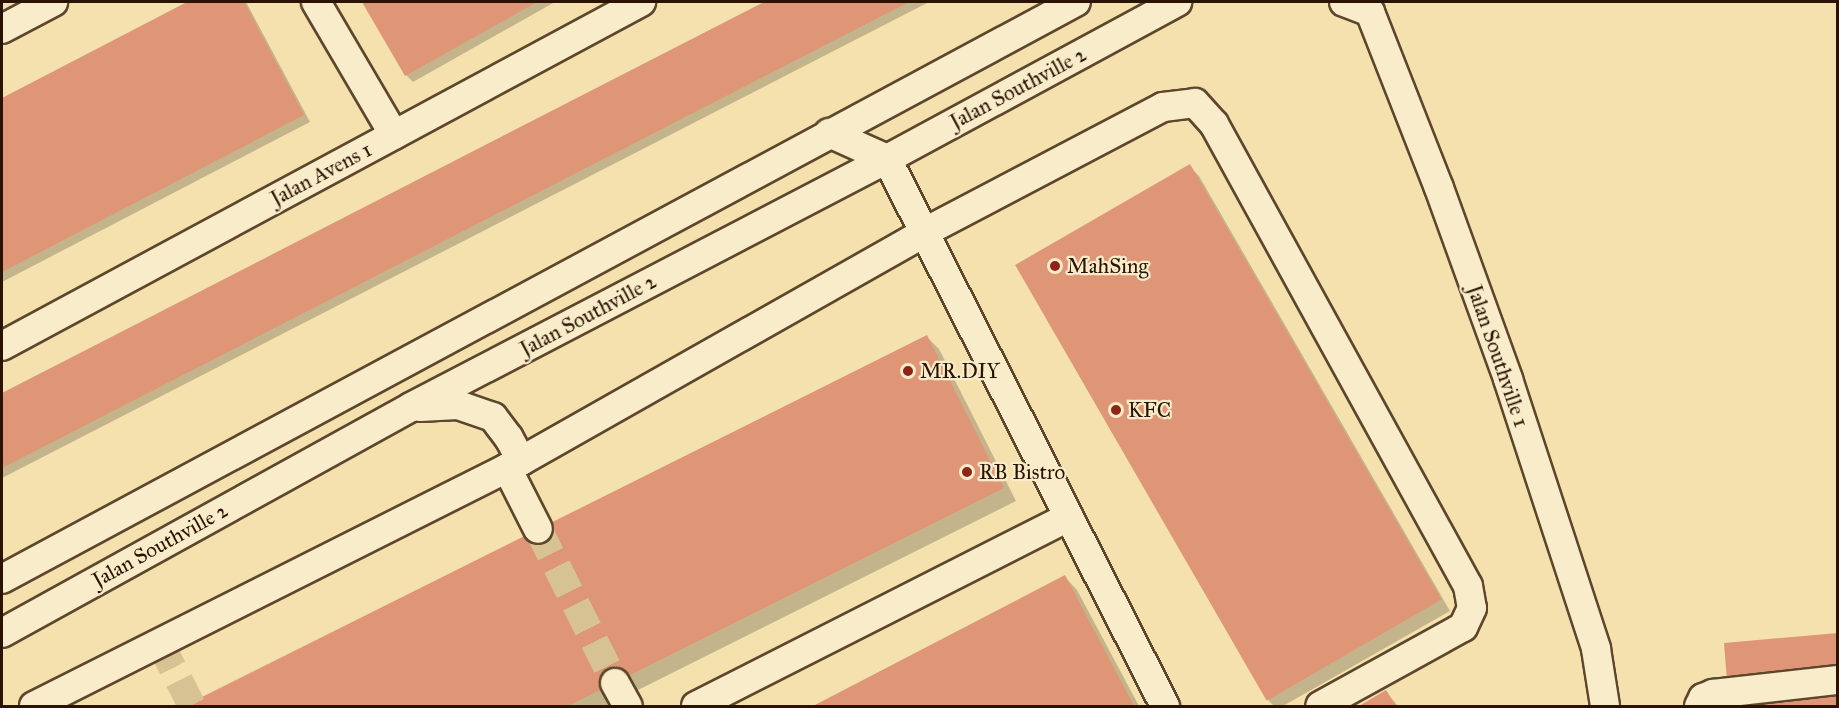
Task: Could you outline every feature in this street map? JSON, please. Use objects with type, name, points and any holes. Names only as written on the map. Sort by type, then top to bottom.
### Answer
[{"type":"street","points":[[2,29],[53,2]]},
{"type":"street","points":[[316,2],[394,135]]},
{"type":"street","name":"Jalan Avens 1","points":[[2,346],[641,2]]},
{"type":"street","points":[[2,579],[1076,2]]},
{"type":"street","name":"Jalan Southville 2","points":[[2,633],[411,407],[887,159],[1177,2]]},
{"type":"street","name":"Jalan Southville 1","points":[[1360,5],[1439,188],[1508,379],[1596,648],[1605,706]]},
{"type":"street","points":[[34,706],[514,465],[925,232],[1163,107],[1195,103],[1214,124],[1468,586],[1472,608],[1463,627],[1320,706]]},
{"type":"street","points":[[829,133],[887,159],[1165,706]]},
{"type":"street","points":[[411,407],[458,405],[493,417],[509,438],[514,465],[538,529]]},
{"type":"street","points":[[696,706],[1069,517]]},
{"type":"street","points":[[1699,706],[1703,698],[1713,694],[1838,680]]},
{"type":"building","points":[[187,2],[244,2],[304,115],[2,272],[2,98]]},
{"type":"building","points":[[362,2],[537,2],[405,76]]},
{"type":"building","points":[[764,2],[909,2],[2,468],[2,393]]},
{"type":"building","points":[[1190,164],[1442,600],[1267,701],[1015,265]]},
{"type":"building","points":[[927,335],[1004,488],[568,706],[184,706]]},
{"type":"building","points":[[1065,575],[1134,706],[813,706]]},
{"type":"building","points":[[1838,633],[1838,706],[1729,706],[1724,643]]},
{"type":"building","points":[[1386,690],[1396,706],[1359,706]]},
{"type":"tunnel","points":[[538,529],[615,683]]},
{"type":"tunnel","points":[[160,643],[192,706]]},
{"type":"place","name":"MahSing","points":[[1055,266]]},
{"type":"place","name":"MR.DIY","points":[[908,371]]},
{"type":"place","name":"KFC","points":[[1116,410]]},
{"type":"place","name":"RB Bistro","points":[[967,472]]}]
